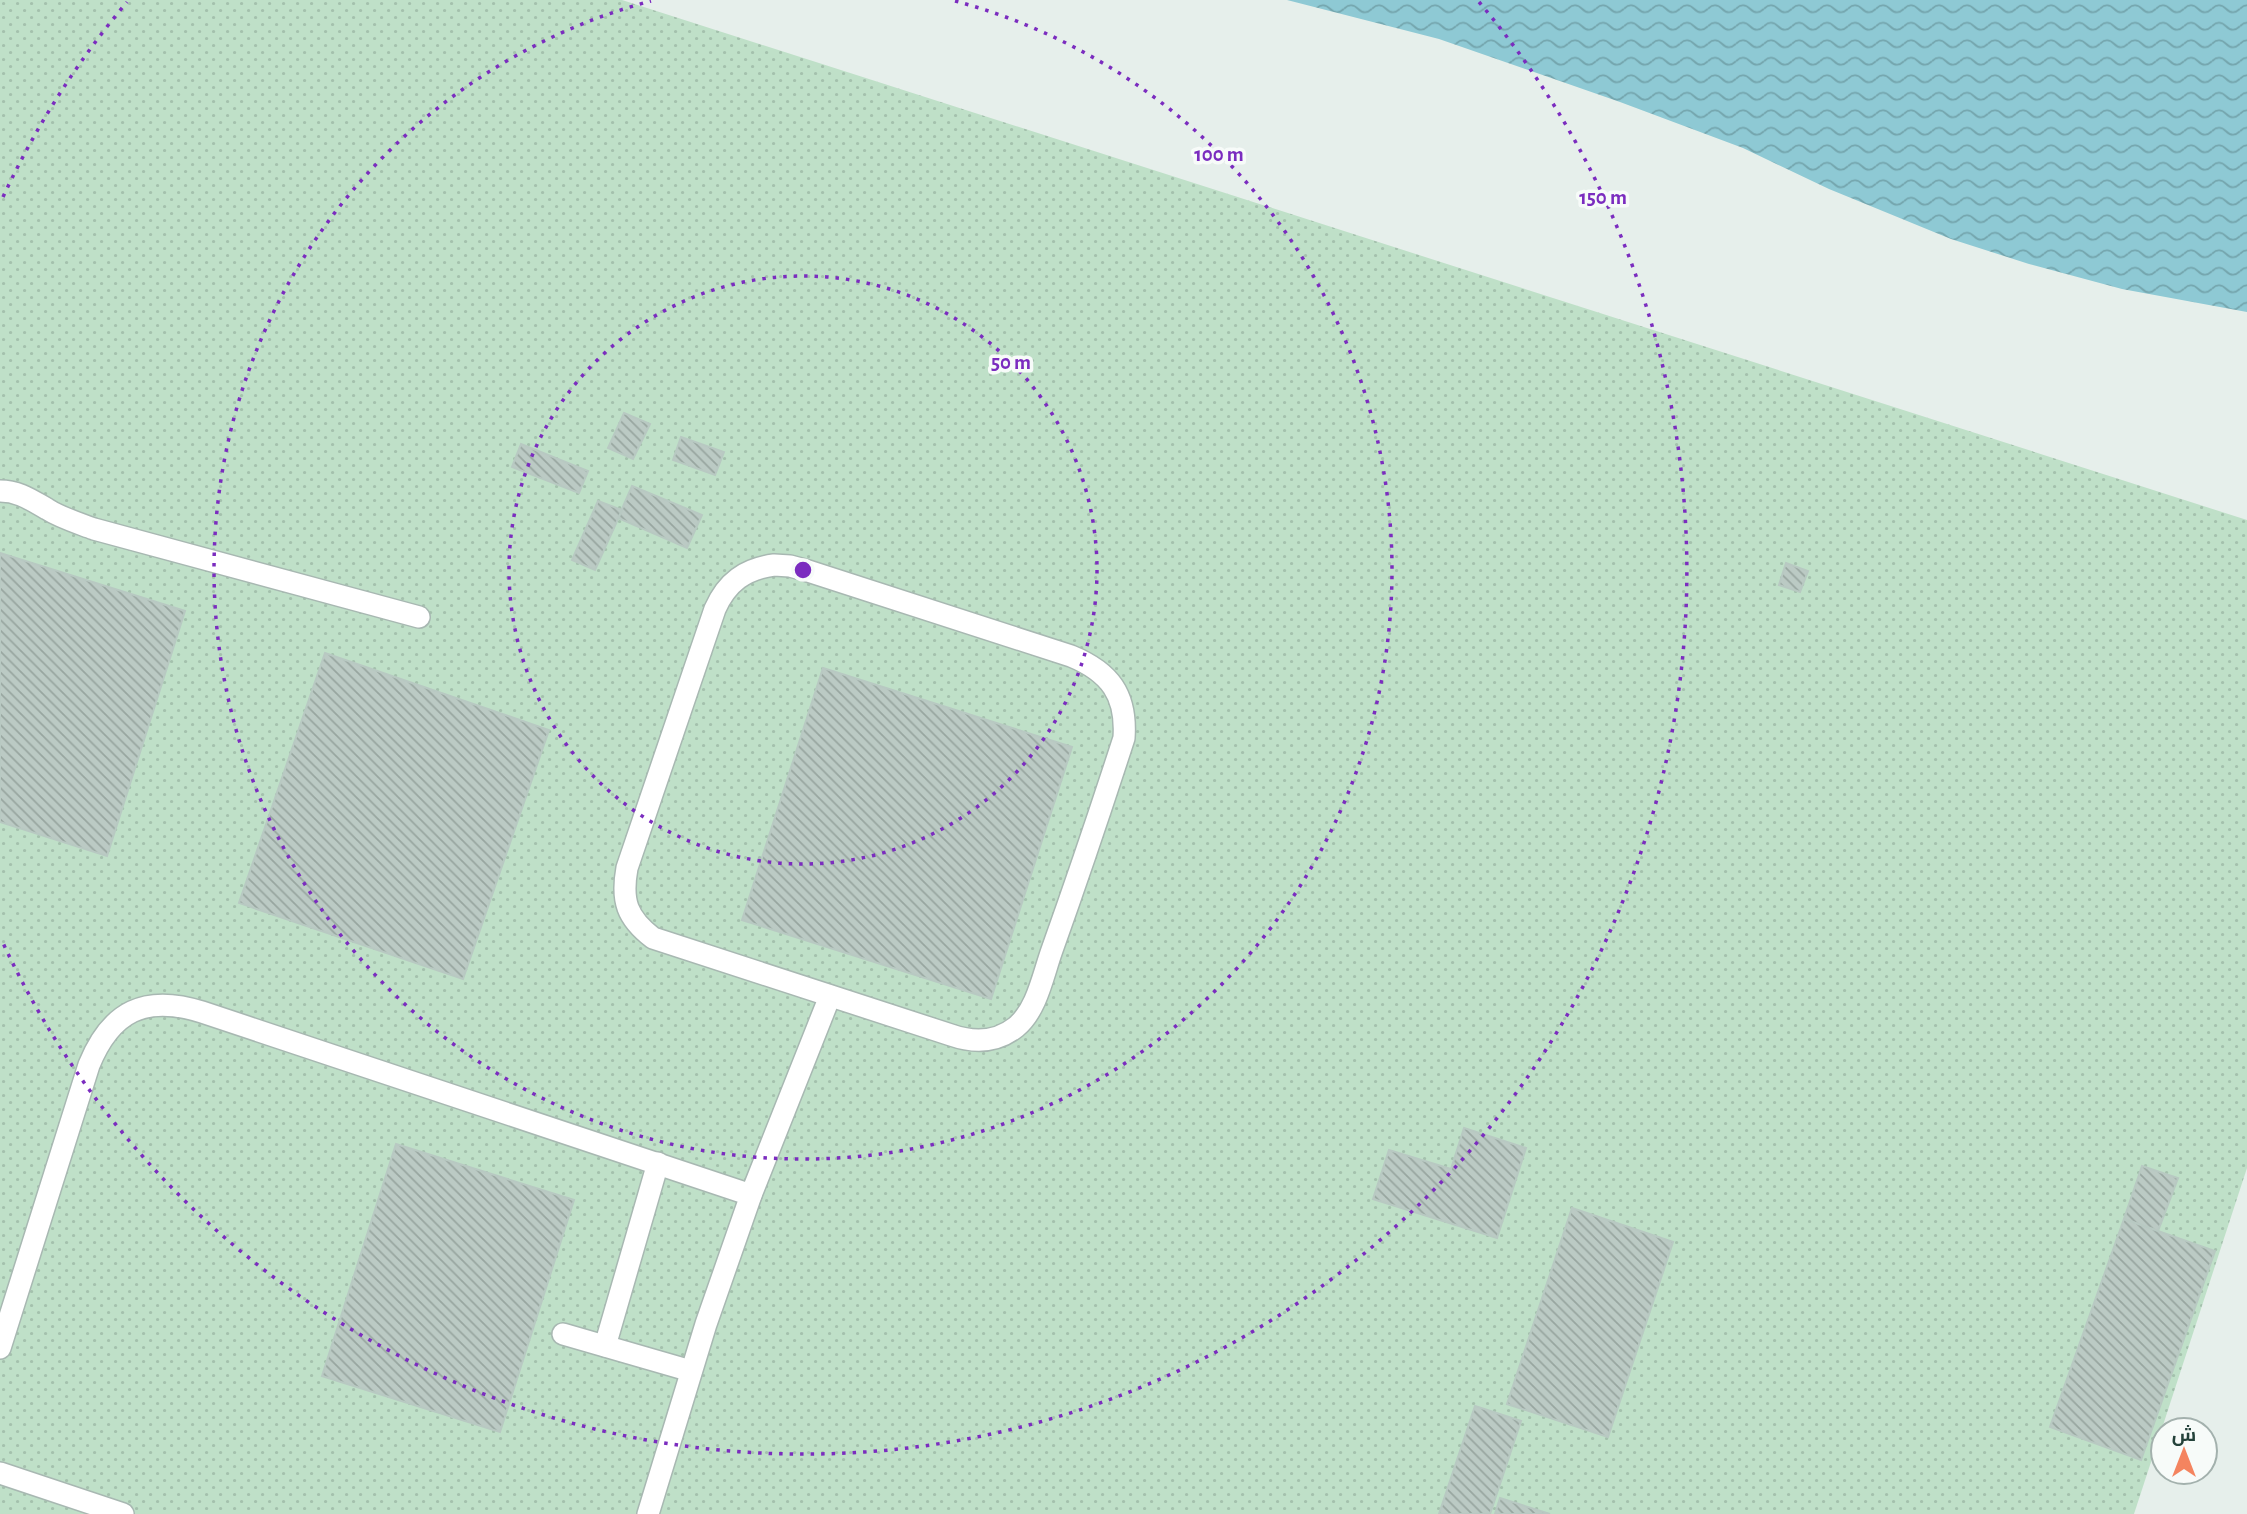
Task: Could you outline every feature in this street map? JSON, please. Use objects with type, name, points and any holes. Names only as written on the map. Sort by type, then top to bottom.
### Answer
[{"type":"lane","points":[[0,491],[30,497],[47,510],[94,529],[419,617]]},
{"type":"lane","points":[[790,566],[805,570],[1087,663],[1102,673],[1114,687],[1122,703],[1125,720],[1121,747],[1062,921],[1029,1012],[1018,1026],[986,1041],[968,1041],[830,996],[653,938],[641,929],[625,900],[628,869],[715,609],[721,594],[744,573],[758,567],[790,566]]},
{"type":"lane","points":[[648,1514],[691,1371],[751,1195],[830,996]]},
{"type":"lane","points":[[0,1348],[98,1043],[112,1024],[132,1011],[155,1004],[190,1008],[751,1195]]},
{"type":"lane","points":[[605,1346],[658,1163]]},
{"type":"lane","points":[[563,1334],[691,1371]]},
{"type":"lane","points":[[0,1473],[123,1514]]},
{"type":"green space","points":[[0,0],[622,0],[2247,520],[2247,1168],[2166,1416],[2149,1416],[2149,1468],[2134,1514],[0,1514]]},
{"type":"water","points":[[1287,0],[2247,0],[2247,312],[2122,289],[2029,264],[1951,239],[1829,189],[1743,148],[1620,102],[1439,39]]},
{"type":"building","points":[[624,413],[650,424],[633,459],[608,448]]},
{"type":"building","points":[[681,437],[724,452],[715,475],[673,460]]},
{"type":"building","points":[[521,444],[588,471],[579,493],[512,467]]},
{"type":"building","points":[[632,486],[702,515],[687,548],[618,518]]},
{"type":"building","points":[[598,501],[622,510],[595,570],[572,560]]},
{"type":"building","points":[[0,553],[185,611],[107,856],[0,822]]},
{"type":"building","points":[[1786,563],[1808,571],[1800,592],[1779,585]]},
{"type":"building","points":[[325,653],[549,730],[463,979],[239,903]]},
{"type":"building","points":[[823,668],[1072,747],[991,999],[742,920]]},
{"type":"building","points":[[1464,1128],[1526,1148],[1497,1238],[1373,1199],[1389,1150],[1451,1169]]},
{"type":"building","points":[[396,1144],[574,1200],[500,1432],[322,1376]]},
{"type":"building","points":[[2142,1166],[2178,1178],[2158,1231],[2124,1219]]},
{"type":"building","points":[[1572,1208],[1673,1242],[1608,1437],[1507,1404]]},
{"type":"building","points":[[2124,1219],[2215,1251],[2157,1416],[2149,1416],[2149,1437],[2141,1460],[2050,1427]]},
{"type":"building","points":[[1475,1406],[1521,1421],[1490,1514],[1439,1514]]},
{"type":"building","points":[[1500,1498],[1550,1514],[1495,1514]]}]
